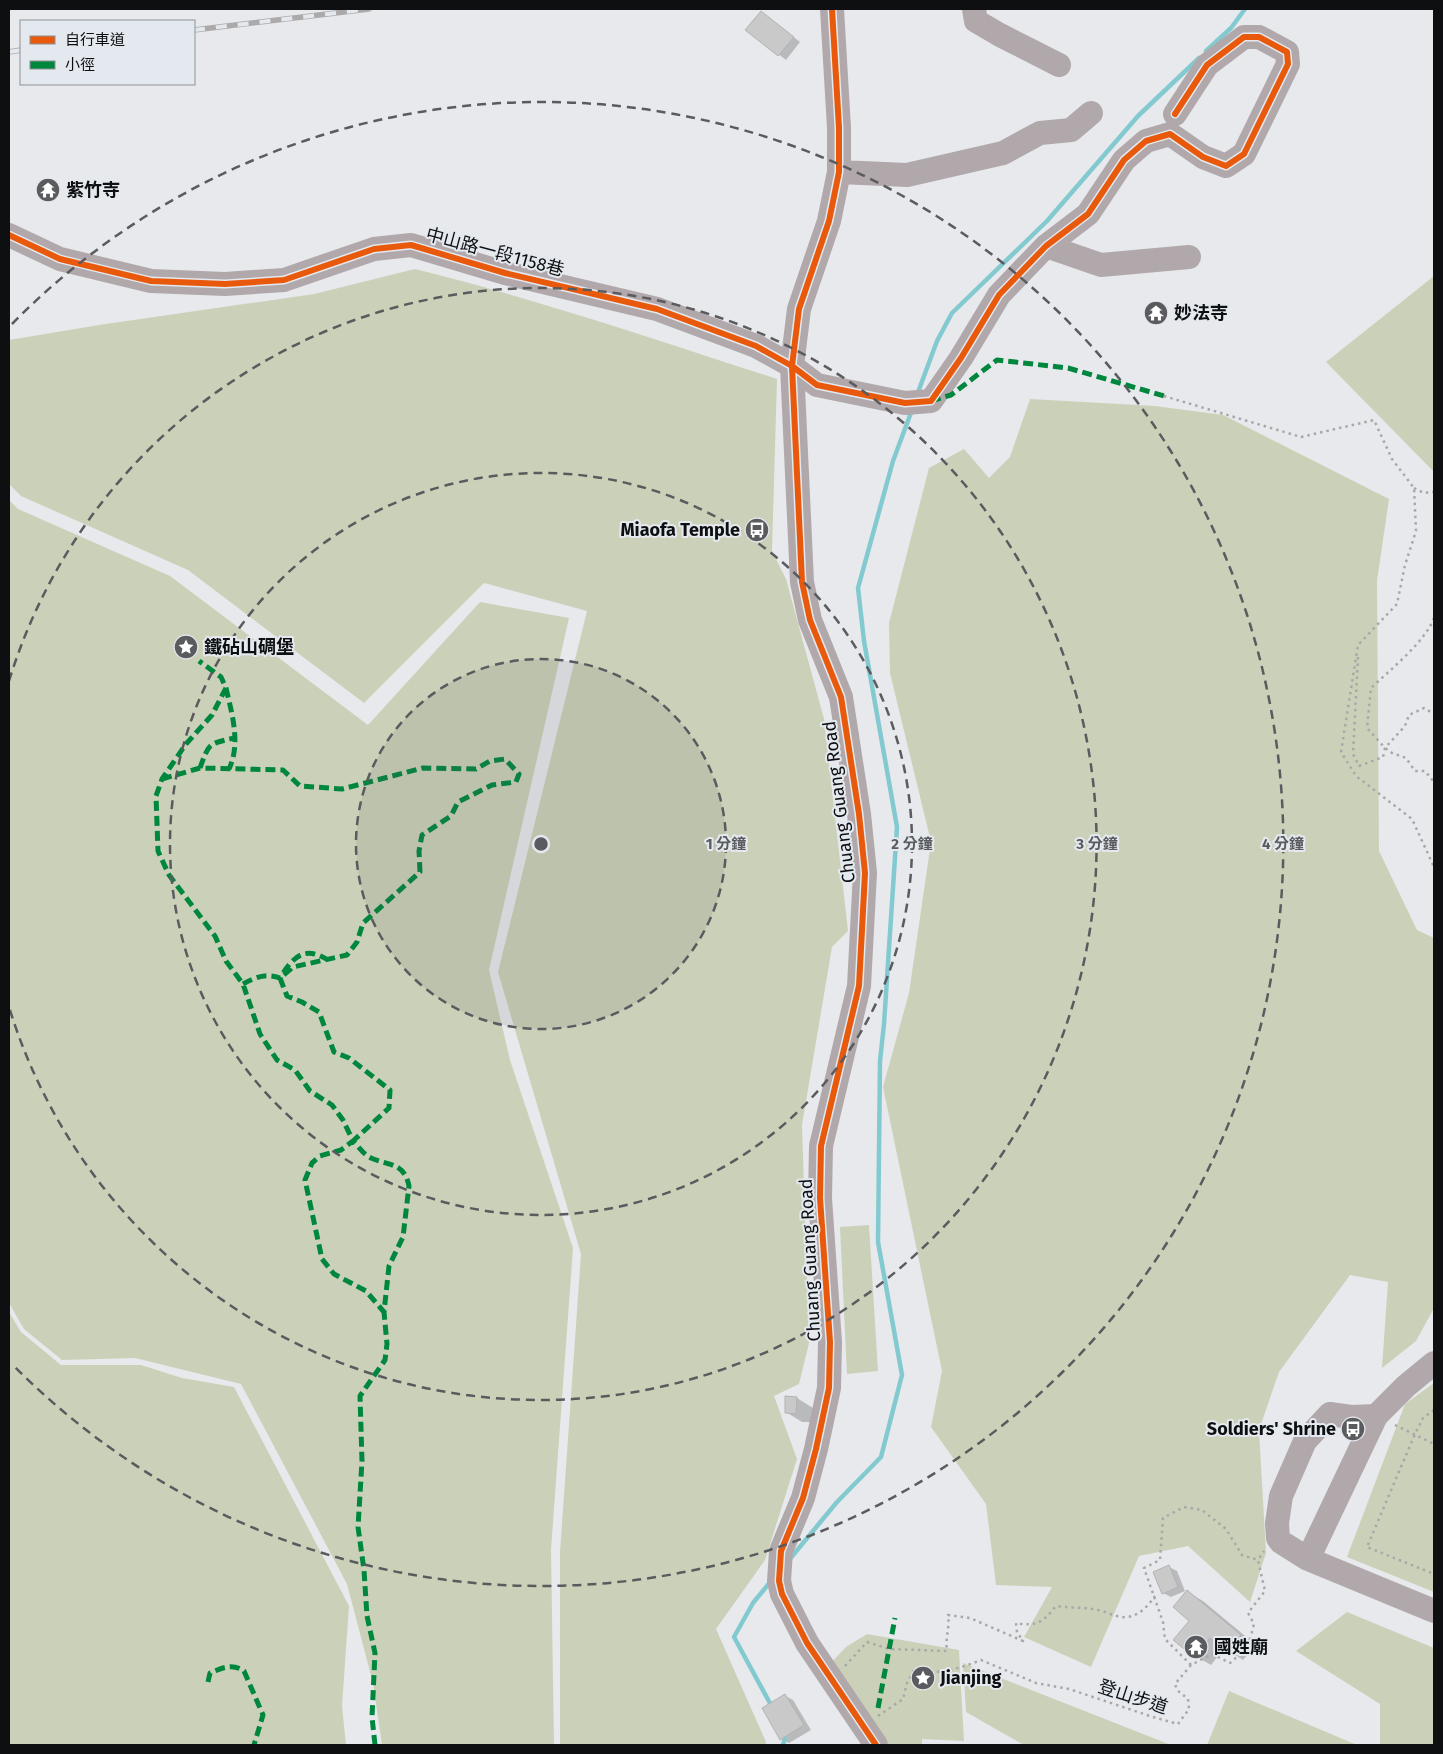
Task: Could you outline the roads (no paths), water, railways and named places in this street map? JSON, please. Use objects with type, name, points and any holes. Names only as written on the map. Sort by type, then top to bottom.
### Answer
[{"type":"street","name":"Chuang Guang Road","points":[[832,9],[839,128],[839,172],[829,221],[800,309],[792,366],[802,582],[810,620],[841,697],[859,814],[865,873],[859,986],[821,1146],[820,1198],[830,1342],[829,1388],[803,1498],[781,1551],[779,1571],[782,1594],[807,1643],[877,1745]]},
{"type":"street","points":[[974,9],[976,20],[1059,66]]},
{"type":"street","points":[[1046,246],[1088,214],[1124,160],[1146,141],[1170,134],[1203,157],[1226,166],[1244,154],[1288,64],[1287,52],[1259,37],[1244,37],[1207,65],[1175,114]]},
{"type":"street","points":[[839,172],[907,175],[1003,153],[1040,133],[1071,130],[1091,113]]},
{"type":"street","name":"中山路一段1158巷","points":[[9,235],[60,259],[152,281],[225,284],[284,280],[374,249],[411,245],[505,273],[657,309],[756,346],[792,366],[817,385],[914,402],[931,401],[961,358],[999,295],[1046,246]]},
{"type":"street","points":[[1046,246],[1101,265],[1189,257]]},
{"type":"street","points":[[1308,1559],[1376,1416],[1406,1386],[1434,1363]]},
{"type":"street","points":[[1376,1416],[1351,1418],[1330,1414],[1305,1441],[1281,1496],[1277,1523],[1278,1538],[1281,1542],[1308,1559],[1434,1611]]},
{"type":"street","points":[[876,1717],[877,1745]]},
{"type":"waterway","points":[[1206,51],[1231,28],[1245,9]]},
{"type":"waterway","points":[[917,395],[937,341],[952,313],[1047,221],[1138,116],[1199,58]]},
{"type":"waterway","points":[[789,1560],[837,1502],[881,1457],[902,1375],[878,1242],[880,1061],[897,827],[864,641],[858,588],[893,461],[912,410]]},
{"type":"waterway","points":[[771,1581],[753,1603],[734,1637],[772,1707]]},
{"type":"waterway","points":[[782,1732],[785,1738],[783,1745]]},
{"type":"railway","points":[[195,30],[369,9]]},
{"type":"railway","points":[[9,52],[20,50]]},
{"type":"place","name":"紫竹寺","points":[[48,190]]},
{"type":"place","name":"妙法寺","points":[[1156,313]]},
{"type":"place","name":"Miaofa Temple","points":[[757,530]]},
{"type":"place","name":"鐵砧山碉堡","points":[[186,647]]},
{"type":"place","name":"Soldiers' Shrine","points":[[1353,1429]]},
{"type":"place","name":"國姓廟","points":[[1196,1647]]},
{"type":"place","name":"Jianjing","points":[[923,1678]]}]
